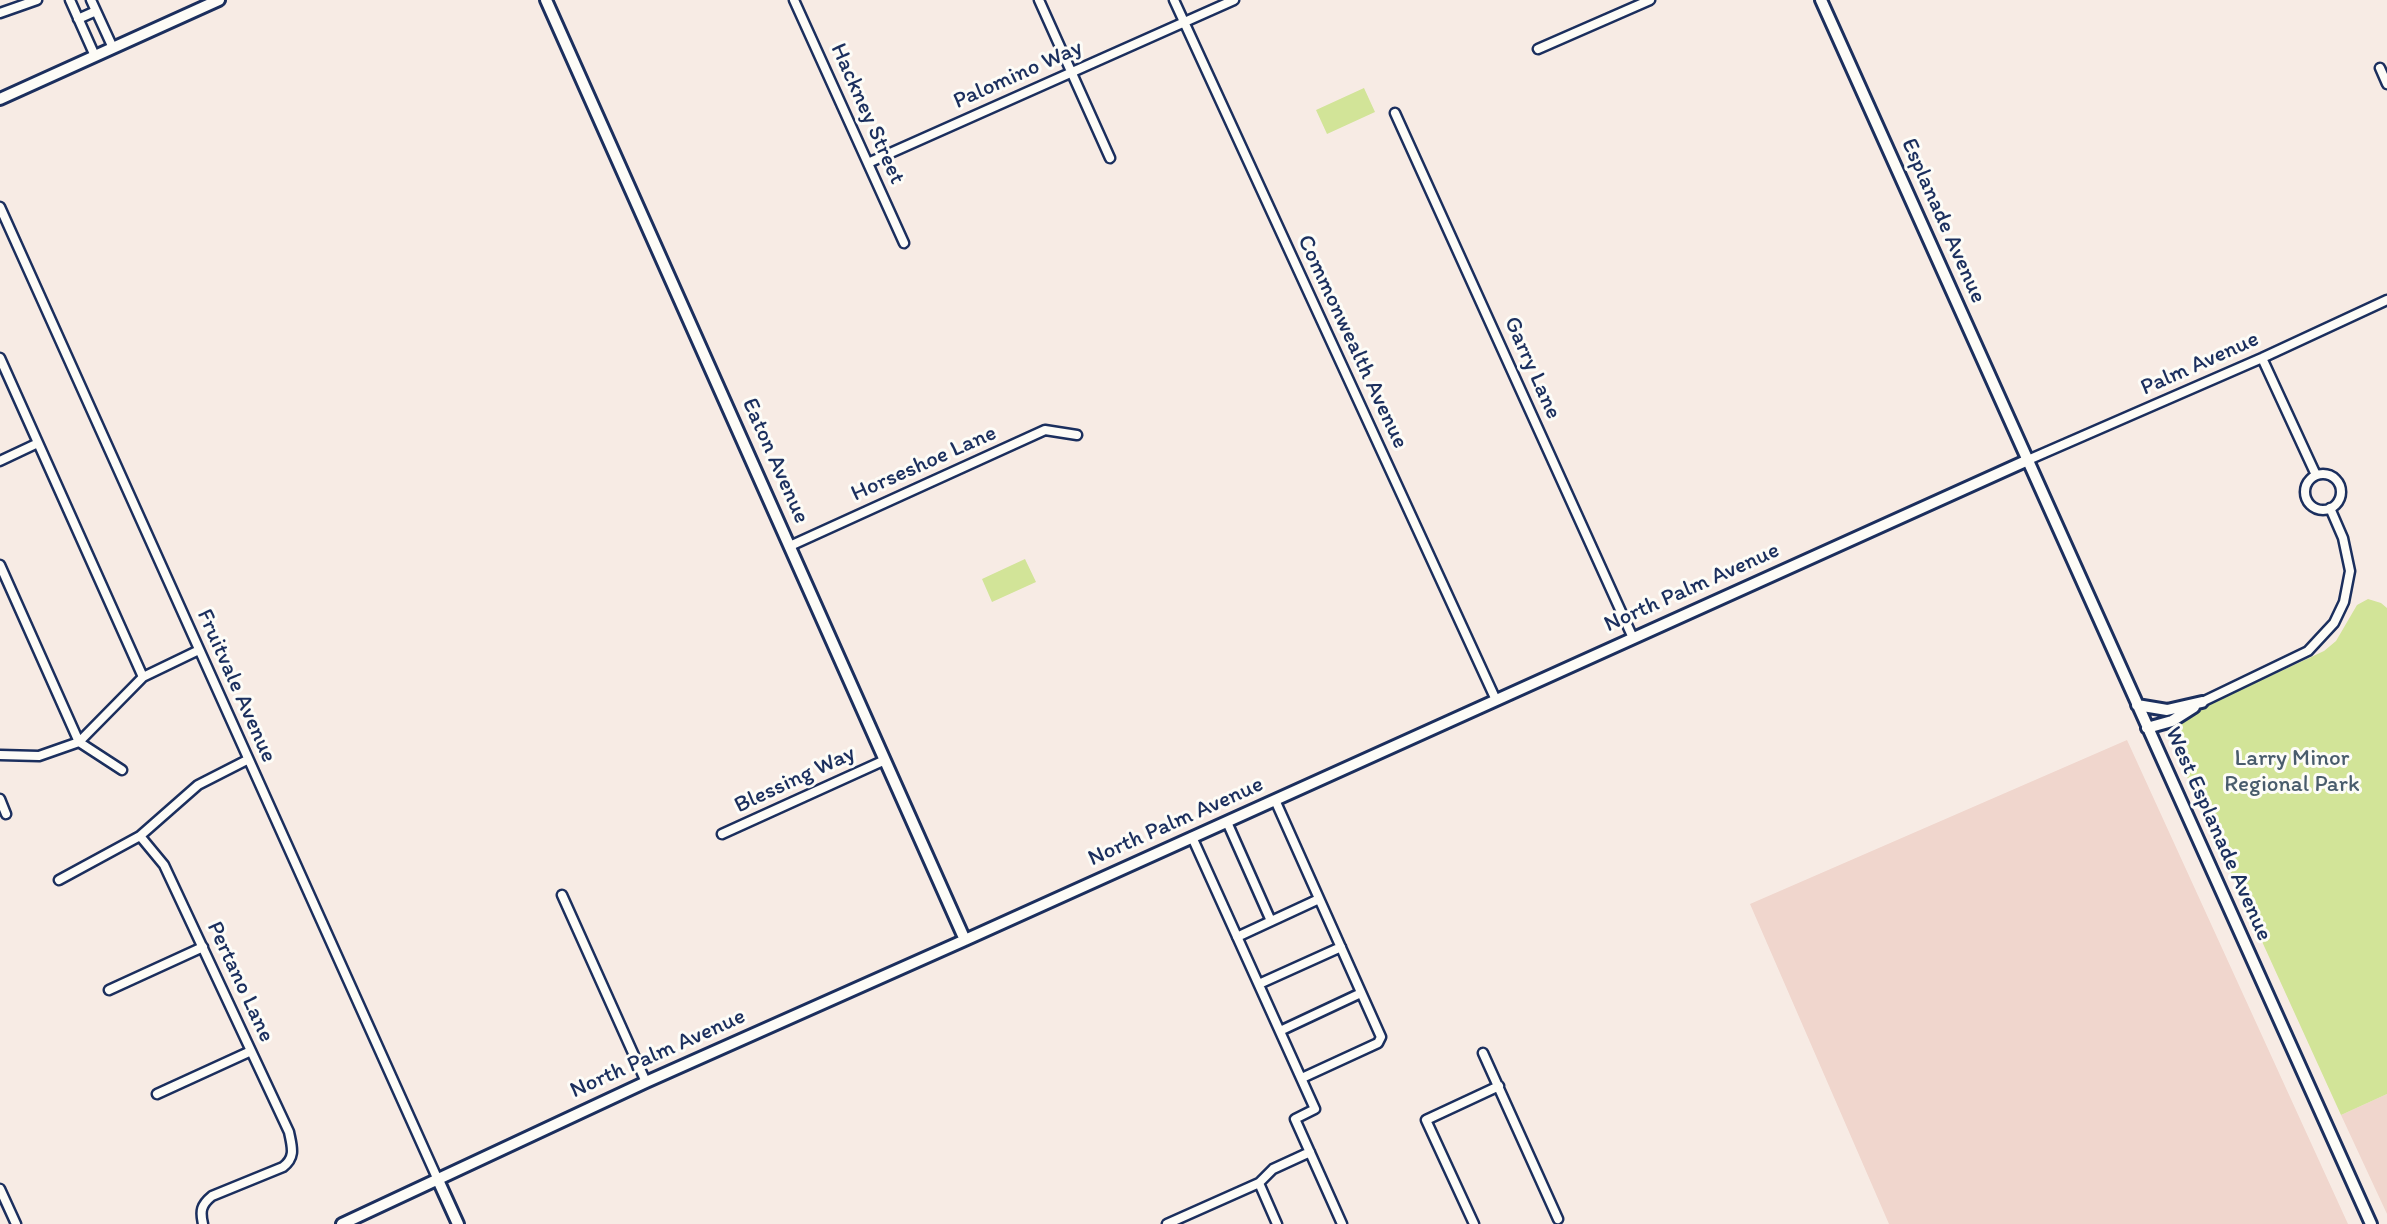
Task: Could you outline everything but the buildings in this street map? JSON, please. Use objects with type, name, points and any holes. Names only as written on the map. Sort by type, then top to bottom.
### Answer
[{"type":"street","points":[[0,13],[37,0]]},
{"type":"street","points":[[70,0],[95,56]]},
{"type":"street","points":[[91,0],[113,48]]},
{"type":"street","points":[[0,99],[219,0]]},
{"type":"street","name":"Eaton Avenue","points":[[546,0],[965,940]]},
{"type":"street","name":"Hackney Street","points":[[794,0],[904,243]]},
{"type":"street","points":[[1039,0],[1110,159]]},
{"type":"street","name":"Commonwealth Avenue","points":[[1174,0],[1496,700]]},
{"type":"street","name":"Palomino Way","points":[[868,163],[1234,0]]},
{"type":"street","points":[[1538,49],[1650,0]]},
{"type":"street","name":"Esplanade Avenue","points":[[1821,0],[2028,460]]},
{"type":"street","points":[[78,19],[96,11]]},
{"type":"street","points":[[2380,68],[2387,84]]},
{"type":"street","name":"Garry Lane","points":[[1395,113],[1633,638]]},
{"type":"street","name":"Fruitvale Avenue","points":[[0,207],[438,1180]]},
{"type":"street","name":"Palm Avenue","points":[[2028,460],[2387,300]]},
{"type":"street","points":[[0,358],[143,677]]},
{"type":"street","points":[[2262,358],[2316,475]]},
{"type":"street","name":"Horseshoe Lane","points":[[790,546],[1045,430],[1077,435]]},
{"type":"street","points":[[0,461],[38,443]]},
{"type":"street","name":"North Palm Avenue","points":[[342,1224],[646,1082],[2028,460]]},
{"type":"street","name":"West Esplanade Avenue","points":[[2028,460],[2371,1224]]},
{"type":"street","points":[[2322,473],[2334,477],[2340,488],[2339,500],[2330,508],[2319,510],[2306,499],[2307,482],[2316,475],[2322,473]]},
{"type":"street","points":[[2147,728],[2172,721],[2202,702],[2308,651],[2334,623],[2344,602],[2350,571],[2343,538],[2330,508]]},
{"type":"street","points":[[0,565],[79,742],[122,769]]},
{"type":"street","points":[[0,755],[38,756],[79,742],[143,677],[199,650]]},
{"type":"street","points":[[2137,705],[2167,710],[2202,702]]},
{"type":"street","points":[[59,880],[141,836],[198,785],[247,760]]},
{"type":"street","name":"Blessing Way","points":[[722,834],[885,760]]},
{"type":"street","points":[[0,799],[6,814]]},
{"type":"street","points":[[1275,800],[1381,1037],[1378,1043],[1302,1078]]},
{"type":"street","points":[[1227,822],[1271,921]]},
{"type":"street","name":"Pertano Lane","points":[[141,836],[164,865],[289,1132],[293,1151],[290,1161],[283,1167],[212,1196],[203,1203],[200,1213],[203,1224]]},
{"type":"street","points":[[1192,837],[1315,1109],[1295,1119],[1342,1224]]},
{"type":"street","points":[[562,895],[646,1082]]},
{"type":"street","points":[[1237,937],[1319,900]]},
{"type":"street","points":[[109,990],[202,947]]},
{"type":"street","points":[[1259,984],[1340,947]]},
{"type":"street","points":[[1280,1031],[1361,993]]},
{"type":"street","points":[[157,1094],[251,1051]]},
{"type":"street","points":[[1483,1053],[1560,1222],[1548,1224]]},
{"type":"street","points":[[1474,1224],[1426,1120],[1499,1086]]},
{"type":"street","points":[[1167,1224],[1259,1183],[1273,1169],[1310,1152]]},
{"type":"street","points":[[438,1180],[458,1224]]},
{"type":"street","points":[[1259,1183],[1277,1224]]},
{"type":"street","points":[[0,1189],[16,1224]]},
{"type":"shaded area","points":[[2127,740],[2348,1224],[1889,1224],[1750,904]]},
{"type":"shaded area","points":[[2387,1094],[2387,1214],[2341,1115]]},
{"type":"green space","points":[[1364,88],[1375,112],[1327,134],[1316,110]]},
{"type":"green space","points":[[1025,559],[1036,582],[992,602],[982,579]]},
{"type":"green space","name":"Larry Minor Regional Park","points":[[2368,599],[2387,608],[2387,1094],[2341,1115],[2173,746],[2172,733],[2184,716],[2324,651],[2336,641],[2357,605]]}]
